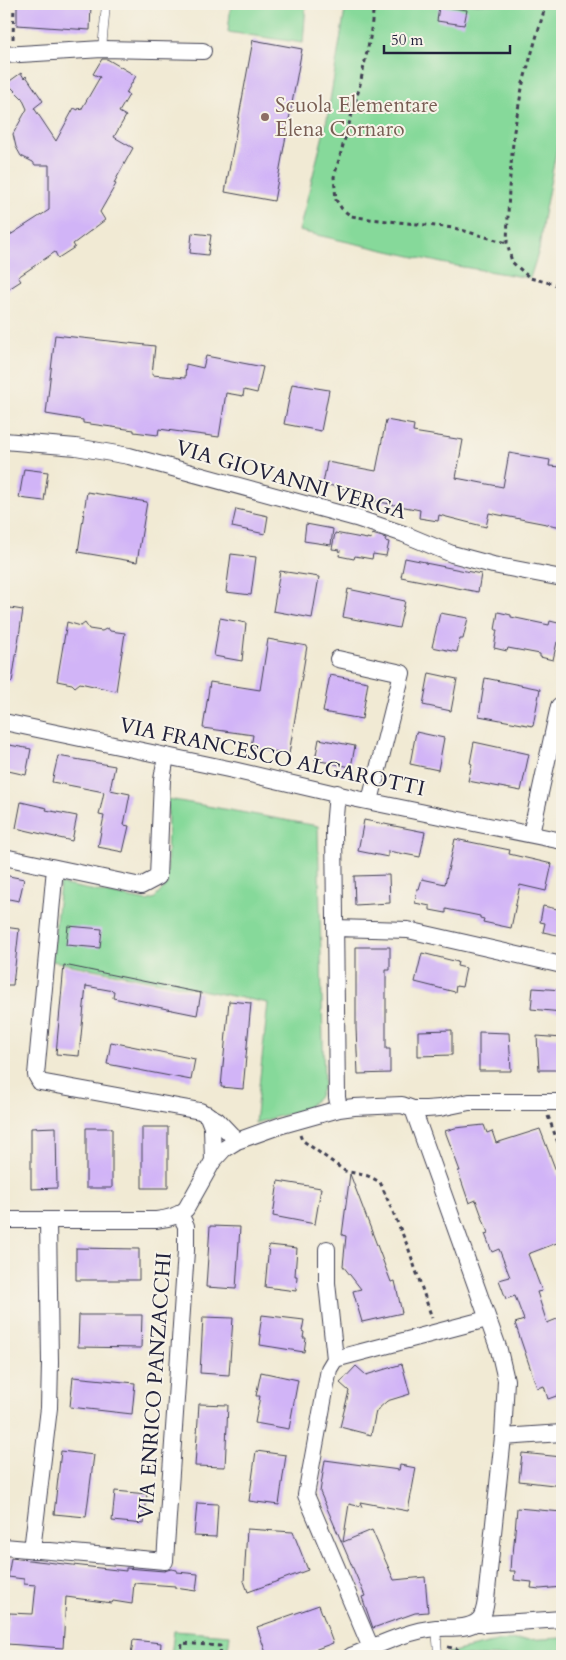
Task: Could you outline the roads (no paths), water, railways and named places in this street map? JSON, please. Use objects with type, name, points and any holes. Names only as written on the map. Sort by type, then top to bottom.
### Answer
[{"type":"street","points":[[8,50],[203,51]]},
{"type":"street","name":"VIA GIOVANNI VERGA","points":[[4,441],[76,447],[129,456],[356,518],[404,534],[452,554],[493,565],[562,578]]},
{"type":"street","points":[[338,659],[402,674],[370,801]]},
{"type":"street","points":[[531,834],[559,706]]},
{"type":"street","name":"VIA FRANCESCO ALGAROTTI","points":[[4,722],[562,841]]},
{"type":"street","points":[[4,857],[141,886],[158,877],[162,780],[166,756]]},
{"type":"street","points":[[337,793],[334,828],[337,1097],[339,1109]]},
{"type":"street","points":[[55,868],[36,1075],[40,1082],[207,1114],[217,1120],[237,1141]]},
{"type":"street","points":[[336,928],[408,930],[562,965]]},
{"type":"street","points":[[4,1220],[156,1220],[168,1218],[180,1214],[186,1209],[213,1161],[224,1149],[237,1141],[282,1125],[339,1109],[402,1105],[412,1109],[440,1108],[469,1102],[555,1102]]},
{"type":"street","points":[[351,1656],[409,1633],[436,1628],[470,1626],[479,1621],[483,1614],[486,1600],[506,1380],[499,1350],[412,1109]]},
{"type":"street","points":[[207,1114],[212,1127],[213,1161]]},
{"type":"street","name":"VIA ENRICO PANZACCHI","points":[[32,1550],[165,1561],[186,1251],[186,1226],[180,1214]]},
{"type":"street","points":[[4,1547],[32,1550],[49,1408],[48,1220]]},
{"type":"street","points":[[327,1249],[327,1283],[335,1358],[329,1369],[306,1495],[371,1648]]},
{"type":"street","points":[[335,1358],[487,1319]]},
{"type":"street","points":[[502,1437],[562,1433]]},
{"type":"street","points":[[479,1621],[485,1624],[562,1619]]},
{"type":"lane","points":[[102,49],[106,4]]},
{"type":"lane","points":[[436,1628],[438,1649]]},
{"type":"place","name":"Scuola Elementare Elena Cornaro","points":[[265,117]]}]
